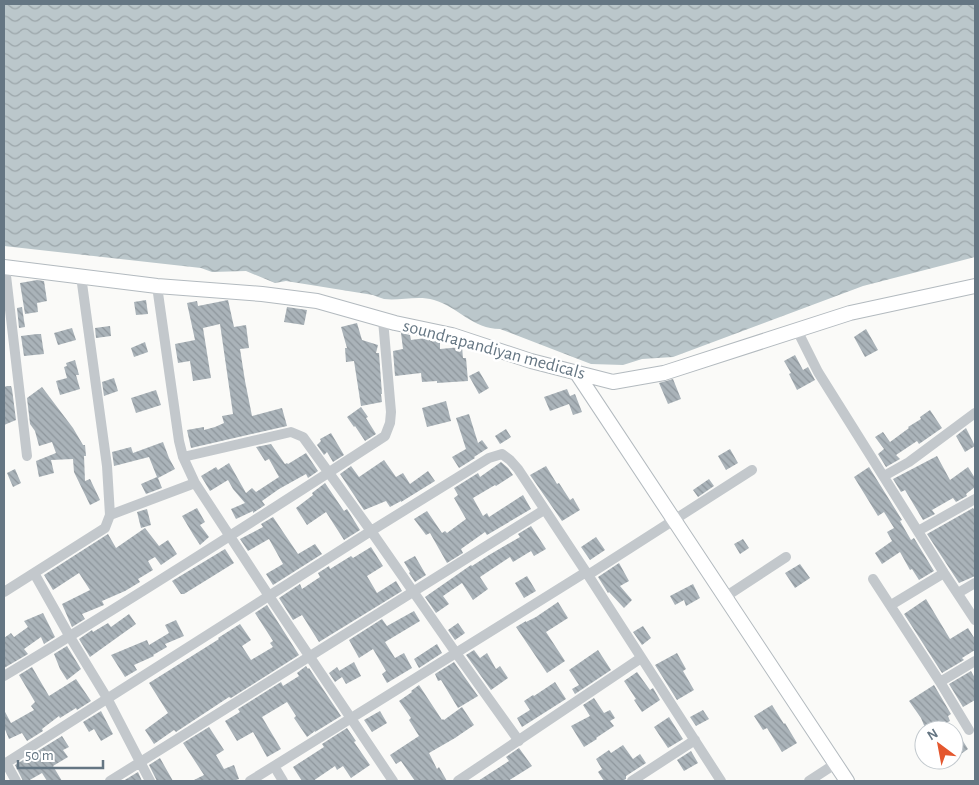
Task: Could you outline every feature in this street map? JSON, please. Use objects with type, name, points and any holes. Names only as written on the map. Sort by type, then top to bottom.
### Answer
[{"type":"main road","name":"soundrapandiyan medicals","points":[[4,267],[157,286],[262,294],[317,301],[383,320],[452,336],[531,361],[613,382],[664,373],[850,313],[975,286]]},
{"type":"main road","points":[[576,372],[847,781]]},
{"type":"street","points":[[4,267],[27,456]]},
{"type":"street","points":[[4,592],[105,528],[110,515],[107,466],[81,276]]},
{"type":"street","points":[[157,286],[179,441],[183,457],[195,483],[393,781]]},
{"type":"street","points":[[4,676],[230,537],[385,436],[391,412],[383,320]]},
{"type":"street","points":[[797,330],[818,372],[975,620]]},
{"type":"street","points":[[884,476],[909,462],[975,412]]},
{"type":"street","points":[[183,457],[291,432],[303,437],[372,531],[519,741]]},
{"type":"street","points":[[16,781],[5,761],[489,458],[502,454],[518,469],[721,781]]},
{"type":"street","points":[[250,781],[752,470]]},
{"type":"street","points":[[110,515],[195,483]]},
{"type":"street","points":[[918,530],[975,500]]},
{"type":"street","points":[[110,781],[544,510]]},
{"type":"street","points":[[725,597],[786,557]]},
{"type":"street","points":[[34,573],[107,698],[150,781]]},
{"type":"street","points":[[891,605],[944,573]]},
{"type":"street","points":[[873,579],[969,730]]},
{"type":"street","points":[[958,593],[975,583]]},
{"type":"street","points":[[458,781],[641,658]]},
{"type":"street","points":[[940,682],[975,662]]},
{"type":"street","points":[[632,781],[695,740]]},
{"type":"street","points":[[809,781],[835,764]]},
{"type":"street","points":[[274,766],[283,781]]},
{"type":"water","points":[[4,4],[975,4],[975,257],[863,286],[673,357],[642,359],[623,365],[591,364],[500,329],[490,328],[474,322],[451,307],[434,300],[415,298],[384,299],[373,295],[286,281],[275,283],[246,271],[212,272],[201,268],[4,246]]},
{"type":"building","points":[[37,280],[44,281],[47,301],[37,303],[38,312],[25,314],[20,283]]},
{"type":"building","points":[[146,300],[148,314],[136,315],[134,302]]},
{"type":"building","points":[[228,300],[234,327],[246,325],[249,348],[240,349],[252,416],[282,408],[287,426],[191,448],[187,430],[204,427],[204,430],[215,427],[224,423],[222,416],[233,414],[220,324],[203,328],[211,378],[193,381],[190,361],[178,363],[175,344],[195,340],[187,303],[197,301],[198,306]]},
{"type":"building","points":[[22,307],[25,327],[19,328],[17,308]]},
{"type":"building","points":[[287,307],[307,310],[304,325],[284,322]]},
{"type":"building","points":[[357,323],[362,340],[378,345],[376,353],[379,353],[382,394],[382,402],[361,406],[354,361],[346,362],[345,348],[347,348],[341,327]]},
{"type":"building","points":[[110,326],[111,336],[96,338],[95,328]]},
{"type":"building","points":[[72,328],[76,340],[58,345],[54,333]]},
{"type":"building","points":[[866,329],[878,350],[865,357],[854,337]]},
{"type":"building","points":[[401,333],[410,335],[411,340],[426,338],[440,341],[440,349],[462,347],[463,358],[466,358],[468,381],[422,382],[421,373],[395,376],[393,351],[403,349]]},
{"type":"building","points":[[41,334],[44,354],[24,356],[21,336]]},
{"type":"building","points":[[145,342],[148,352],[134,357],[131,348]]},
{"type":"building","points":[[795,355],[803,370],[808,367],[815,380],[797,390],[784,361]]},
{"type":"building","points":[[75,360],[79,375],[76,375],[80,389],[60,395],[56,381],[67,378],[64,367],[67,366],[66,363]]},
{"type":"building","points":[[479,371],[489,388],[479,394],[469,376]]},
{"type":"building","points":[[114,378],[118,391],[104,396],[102,382]]},
{"type":"building","points":[[673,379],[681,399],[668,404],[659,383]]},
{"type":"building","points":[[11,386],[12,389],[16,420],[4,425],[4,387]]},
{"type":"building","points":[[42,387],[73,428],[83,445],[85,445],[85,481],[90,479],[100,500],[90,505],[74,472],[73,459],[51,460],[54,473],[39,477],[36,461],[56,453],[52,442],[39,446],[35,431],[30,424],[27,398]]},
{"type":"building","points":[[567,389],[570,396],[575,394],[582,412],[573,415],[569,404],[550,411],[544,397]]},
{"type":"building","points":[[156,390],[161,405],[136,413],[131,398]]},
{"type":"building","points":[[446,401],[451,421],[427,427],[422,408]]},
{"type":"building","points":[[361,407],[376,434],[365,441],[347,417]]},
{"type":"building","points":[[930,410],[942,428],[919,444],[917,441],[896,455],[900,459],[886,467],[878,454],[884,449],[875,437],[883,432],[890,442]]},
{"type":"building","points":[[469,414],[478,443],[482,440],[488,448],[459,468],[452,457],[466,449],[456,418]]},
{"type":"building","points":[[966,428],[975,446],[965,452],[956,436]]},
{"type":"building","points":[[506,429],[511,437],[500,444],[495,436]]},
{"type":"building","points":[[331,433],[344,455],[333,462],[327,452],[324,455],[317,445],[321,441],[320,439]]},
{"type":"building","points":[[163,442],[175,469],[158,478],[162,488],[146,494],[141,484],[157,477],[149,457],[114,466],[112,452],[131,447],[133,453]]},
{"type":"building","points":[[271,444],[285,464],[306,453],[318,471],[308,478],[306,474],[279,489],[262,501],[265,505],[253,513],[253,511],[236,519],[231,509],[245,503],[228,480],[210,491],[201,476],[216,467],[218,470],[229,463],[246,493],[252,488],[256,492],[279,477],[269,459],[265,461],[256,447]]},
{"type":"building","points":[[730,449],[738,463],[726,470],[718,456]]},
{"type":"building","points":[[937,456],[950,480],[968,467],[975,478],[975,487],[966,494],[967,496],[956,502],[953,498],[932,510],[935,514],[923,520],[905,490],[901,492],[893,479]]},
{"type":"building","points":[[384,460],[396,477],[403,473],[410,484],[428,471],[435,481],[390,507],[386,501],[364,510],[340,474],[351,466],[359,477]]},
{"type":"building","points":[[501,462],[513,475],[473,498],[483,516],[487,513],[489,517],[523,495],[531,509],[487,535],[485,532],[461,549],[463,553],[447,563],[430,533],[426,535],[414,519],[427,511],[442,533],[445,531],[447,533],[466,519],[454,498],[458,495],[454,488],[478,473],[480,477]]},
{"type":"building","points":[[546,466],[557,484],[559,483],[570,500],[573,498],[580,510],[562,521],[530,475]]},
{"type":"building","points":[[869,467],[902,520],[900,521],[911,540],[914,538],[934,571],[919,580],[912,569],[910,570],[900,552],[882,564],[875,553],[892,541],[887,532],[894,528],[884,512],[878,516],[854,477]]},
{"type":"building","points":[[15,469],[21,483],[13,487],[7,473]]},
{"type":"building","points":[[709,479],[714,486],[698,497],[693,490]]},
{"type":"building","points":[[325,483],[344,511],[347,509],[360,530],[344,540],[326,512],[307,525],[296,508]]},
{"type":"building","points":[[197,508],[205,522],[200,525],[209,537],[200,545],[182,516]]},
{"type":"building","points":[[973,508],[975,511],[975,576],[959,583],[927,534]]},
{"type":"building","points":[[147,509],[151,525],[141,528],[137,512]]},
{"type":"building","points":[[273,517],[298,554],[315,544],[322,554],[273,585],[266,574],[283,564],[269,539],[248,551],[240,539],[263,527],[261,524]]},
{"type":"building","points":[[531,526],[546,549],[534,556],[531,551],[513,562],[510,557],[480,577],[488,589],[473,600],[462,583],[443,596],[449,604],[436,613],[425,597],[471,565],[520,537],[518,534]]},
{"type":"building","points":[[145,528],[159,546],[168,540],[177,554],[161,565],[155,557],[148,561],[153,570],[138,579],[140,582],[102,601],[104,605],[82,614],[85,619],[72,627],[62,604],[90,590],[79,573],[53,590],[44,575],[108,534],[116,548]]},
{"type":"building","points":[[596,537],[605,550],[590,560],[581,547]]},
{"type":"building","points":[[743,539],[749,548],[740,554],[734,544]]},
{"type":"building","points":[[371,547],[383,566],[367,576],[377,593],[396,581],[402,591],[319,642],[302,615],[293,620],[279,598],[300,584],[302,589],[320,577],[318,573],[329,566],[330,569],[351,556],[353,558]]},
{"type":"building","points":[[225,549],[234,563],[184,594],[181,594],[172,581]]},
{"type":"building","points":[[415,556],[426,575],[415,582],[404,562]]},
{"type":"building","points":[[619,563],[629,581],[620,586],[632,600],[624,608],[608,593],[598,577]]},
{"type":"building","points":[[800,564],[810,578],[795,588],[785,573]]},
{"type":"building","points":[[527,576],[536,591],[524,598],[515,583]]},
{"type":"building","points":[[693,584],[700,598],[686,606],[684,600],[675,605],[670,596]]},
{"type":"building","points":[[926,599],[950,639],[968,628],[975,639],[975,650],[962,658],[964,660],[942,673],[904,614]]},
{"type":"building","points":[[558,602],[568,618],[546,632],[565,661],[547,673],[516,627],[536,617]]},
{"type":"building","points":[[267,605],[299,655],[154,744],[145,730],[168,713],[149,683],[240,624],[251,640],[242,646],[251,660],[273,647],[270,643],[273,641],[255,613]]},
{"type":"building","points":[[414,611],[420,621],[385,642],[395,658],[404,653],[412,668],[387,683],[382,674],[386,671],[373,649],[359,658],[349,640],[382,619],[387,626]]},
{"type":"building","points":[[43,613],[55,637],[44,644],[41,637],[24,649],[28,654],[4,668],[4,638],[11,633],[14,637],[28,627],[24,621]]},
{"type":"building","points":[[129,614],[136,624],[90,657],[79,639],[92,630],[93,632],[108,623],[111,627]]},
{"type":"building","points":[[176,620],[184,636],[165,644],[167,647],[154,656],[134,665],[137,670],[125,677],[111,655],[147,640],[149,645],[169,633],[165,625]]},
{"type":"building","points":[[458,623],[465,633],[455,640],[448,630]]},
{"type":"building","points":[[643,626],[651,638],[642,645],[633,632]]},
{"type":"building","points":[[437,644],[442,653],[419,668],[414,659]]},
{"type":"building","points":[[67,646],[81,669],[67,680],[54,654]]},
{"type":"building","points":[[474,650],[480,658],[487,653],[496,669],[500,666],[508,678],[491,690],[466,655]]},
{"type":"building","points":[[598,650],[611,670],[575,694],[572,689],[579,685],[569,670]]},
{"type":"building","points":[[677,653],[686,669],[683,671],[694,690],[677,700],[655,665]]},
{"type":"building","points":[[354,662],[361,676],[346,684],[342,677],[335,682],[329,673],[337,667],[339,671]]},
{"type":"building","points":[[454,662],[478,696],[458,708],[441,680],[438,681],[435,674]]},
{"type":"building","points":[[306,666],[341,716],[307,737],[294,718],[296,716],[287,702],[262,717],[281,749],[267,757],[253,732],[237,741],[225,721],[240,712],[238,709],[281,682],[283,686],[299,676],[297,673]]},
{"type":"building","points":[[32,667],[49,696],[76,679],[91,701],[60,718],[59,716],[42,729],[43,731],[27,741],[22,733],[9,739],[4,727],[4,710],[11,723],[34,710],[31,706],[35,702],[19,675]]},
{"type":"building","points":[[971,671],[975,678],[975,700],[963,707],[949,684]]},
{"type":"building","points":[[637,672],[650,690],[653,688],[660,700],[642,712],[624,681]]},
{"type":"building","points":[[555,682],[566,699],[522,727],[517,718],[530,710],[524,701]]},
{"type":"building","points":[[419,685],[442,720],[462,707],[474,725],[429,753],[437,769],[439,767],[447,781],[415,781],[401,761],[396,764],[390,755],[419,736],[409,720],[411,718],[399,701]]},
{"type":"building","points":[[934,685],[951,714],[948,716],[950,720],[922,720],[909,701]]},
{"type":"building","points":[[594,698],[604,713],[610,710],[615,718],[610,721],[614,726],[584,747],[571,726],[590,716],[583,705]]},
{"type":"building","points":[[772,705],[797,743],[782,752],[767,728],[763,730],[754,716]]},
{"type":"building","points":[[703,710],[709,719],[696,726],[690,717]]},
{"type":"building","points":[[101,711],[113,734],[101,741],[94,729],[89,732],[83,722]]},
{"type":"building","points":[[380,711],[387,723],[372,732],[364,720]]},
{"type":"building","points":[[669,717],[683,739],[668,748],[654,727]]},
{"type":"building","points":[[209,727],[224,750],[216,755],[224,769],[234,765],[239,779],[233,781],[192,781],[204,775],[183,743]]},
{"type":"building","points":[[347,728],[370,765],[351,778],[343,766],[337,770],[335,766],[313,781],[302,781],[293,767],[324,747],[322,744]]},
{"type":"building","points":[[62,736],[69,747],[63,750],[68,757],[53,766],[62,781],[47,781],[42,773],[28,781],[23,781],[15,765]]},
{"type":"building","points":[[964,743],[968,749],[964,752]]},
{"type":"building","points":[[623,745],[633,759],[640,754],[646,763],[626,776],[626,779],[622,781],[604,781],[598,772],[602,769],[596,759],[609,750],[611,753]]},
{"type":"building","points":[[519,748],[532,766],[508,781],[478,781],[509,761],[506,757]]},
{"type":"building","points":[[691,751],[698,763],[684,771],[677,760]]},
{"type":"building","points":[[160,758],[173,781],[157,781],[149,765]]},
{"type":"building","points":[[138,772],[142,781],[123,781]]}]
